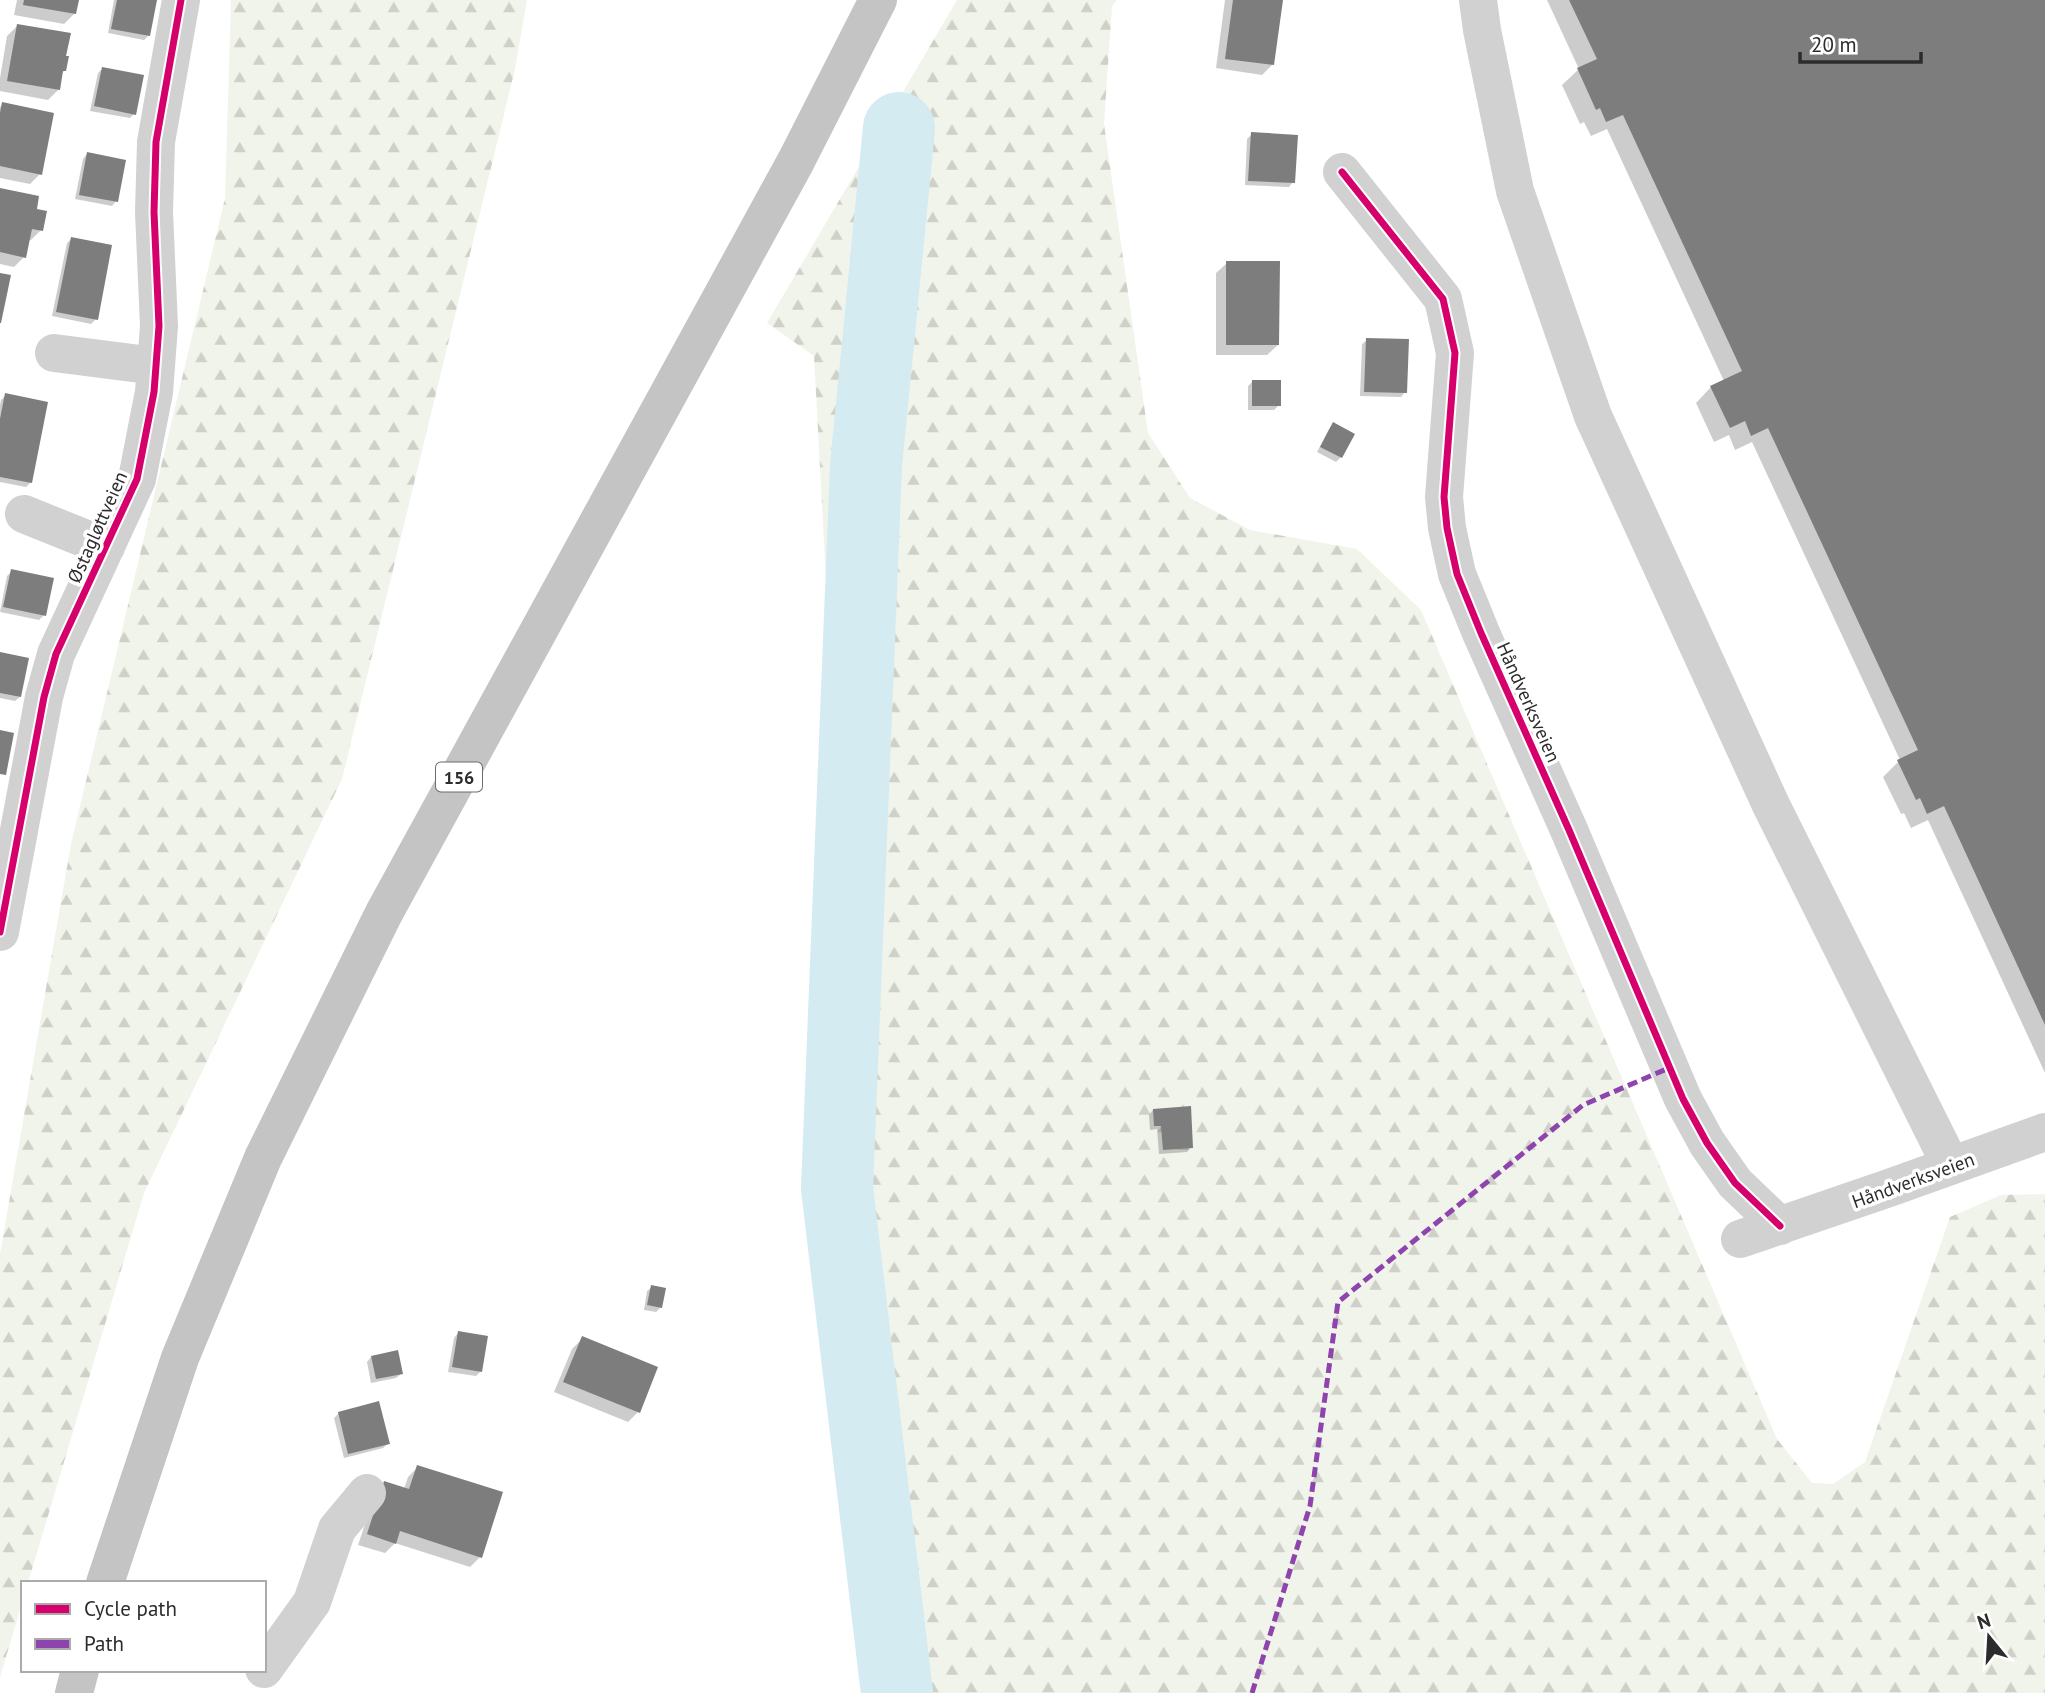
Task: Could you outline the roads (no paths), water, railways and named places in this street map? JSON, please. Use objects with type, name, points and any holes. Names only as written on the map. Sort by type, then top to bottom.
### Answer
[{"type":"main road","name":"156","points":[[106,1581],[180,1358],[263,1158],[384,913],[796,161],[877,0]]},
{"type":"main road","points":[[74,1693],[79,1672]]},
{"type":"street","name":"Østagløttveien","points":[[0,932],[44,697],[56,654],[137,479],[154,393],[159,326],[154,212],[156,142],[181,0]]},
{"type":"street","points":[[1478,0],[1515,191],[1592,416],[1772,805],[1951,1166]]},
{"type":"street","name":"Håndverksveien","points":[[1342,172],[1443,299],[1455,353],[1444,497],[1447,528],[1457,574],[1476,621],[1564,818],[1683,1099],[1707,1143],[1735,1182],[1780,1226]]},
{"type":"street","points":[[54,353],[156,366]]},
{"type":"street","points":[[24,514],[106,547]]},
{"type":"street","name":"Håndverksveien","points":[[1740,1239],[2045,1132]]},
{"type":"street","points":[[266,1666],[312,1602],[337,1529],[367,1493]]},
{"type":"street","points":[[247,1693],[262,1672]]},
{"type":"waterway","points":[[897,1693],[837,1188],[866,466],[899,128]]}]
